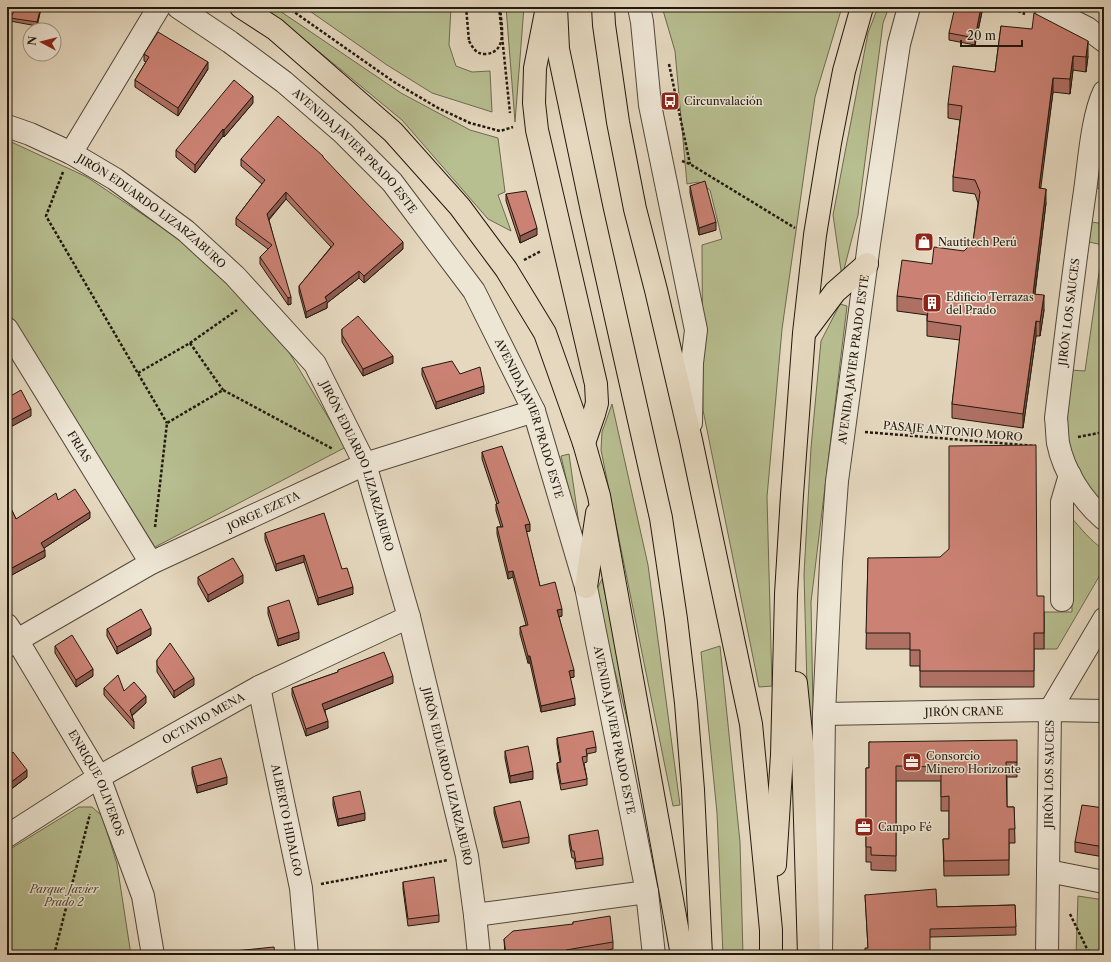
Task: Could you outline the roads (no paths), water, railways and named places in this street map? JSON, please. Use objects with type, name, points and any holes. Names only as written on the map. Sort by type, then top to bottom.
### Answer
[{"type":"highway","points":[[241,7],[275,29],[394,132],[460,207],[506,269],[545,333],[584,443],[599,496],[682,955]]},
{"type":"highway","points":[[547,7],[535,68],[534,103],[537,130],[596,384],[597,403],[584,443]]},
{"type":"highway","points":[[556,7],[558,49],[594,219],[661,518],[676,619],[691,758],[701,955]]},
{"type":"highway","points":[[603,7],[604,25],[618,122],[635,210],[656,290],[691,440],[751,724],[771,930]]},
{"type":"highway","points":[[771,955],[771,930],[782,755],[786,594],[804,333],[815,235],[830,143],[844,71],[862,7]]},
{"type":"highway","points":[[804,333],[835,292],[867,264]]},
{"type":"highway","points":[[586,586],[599,496]]},
{"type":"highway","points":[[786,594],[803,753],[810,955]]},
{"type":"street","points":[[71,153],[159,7]]},
{"type":"street","name":"AVENIDA JAVIER PRADO ESTE","points":[[178,7],[230,42],[284,82],[343,134],[392,182],[474,291],[534,411],[586,586],[648,892],[654,955]]},
{"type":"street","points":[[638,7],[642,22],[650,105],[696,330],[692,363],[691,440]]},
{"type":"street","name":"AVENIDA JAVIER PRADO ESTE","points":[[821,955],[824,714],[831,562],[837,481],[899,44],[909,7]]},
{"type":"street","points":[[1045,7],[1087,28],[1104,41]]},
{"type":"street","name":"JIRÓN LOS SAUCES","points":[[1104,92],[1101,99],[1091,146],[1056,418],[1058,442],[1061,455],[1070,475],[1081,494],[1104,519]]},
{"type":"street","name":"JIRÓN EDUARDO LIZARZABURO","points":[[7,126],[30,134],[71,153],[115,179],[186,231],[235,276],[315,364],[361,456],[409,617],[467,856],[479,955]]},
{"type":"street","name":"FRIAS","points":[[7,329],[151,563]]},
{"type":"street","name":"JORGE EZETA","points":[[10,637],[361,456],[534,411]]},
{"type":"street","points":[[1062,600],[1062,502],[1070,475]]},
{"type":"street","name":"OCTAVIO MENA","points":[[7,836],[99,777],[259,687],[409,617]]},
{"type":"street","name":"JIRÓN LOS SAUCES","points":[[1047,955],[1050,710],[1104,619]]},
{"type":"street","name":"ENRIQUE OLIVEROS","points":[[10,637],[99,777],[143,896],[152,955]]},
{"type":"street","name":"ALBERTO HIDALGO","points":[[259,687],[301,888],[307,955]]},
{"type":"street","name":"JIRÓN CRANE","points":[[824,714],[1050,710],[1104,712]]},
{"type":"street","points":[[1048,871],[1104,882]]},
{"type":"street","points":[[475,915],[648,892]]},
{"type":"place","name":"Circunvalación","points":[[670,101]]},
{"type":"place","name":"Nautitech Perú","points":[[924,242]]},
{"type":"place","name":"Edificio Terrazas del Prado","points":[[932,303]]},
{"type":"place","name":"Consorcio Minero Horizonte","points":[[912,762]]},
{"type":"place","name":"Campo Fé","points":[[864,827]]},
{"type":"park label","name":"Parque Javier Prado 2","points":[[64,895]]}]
